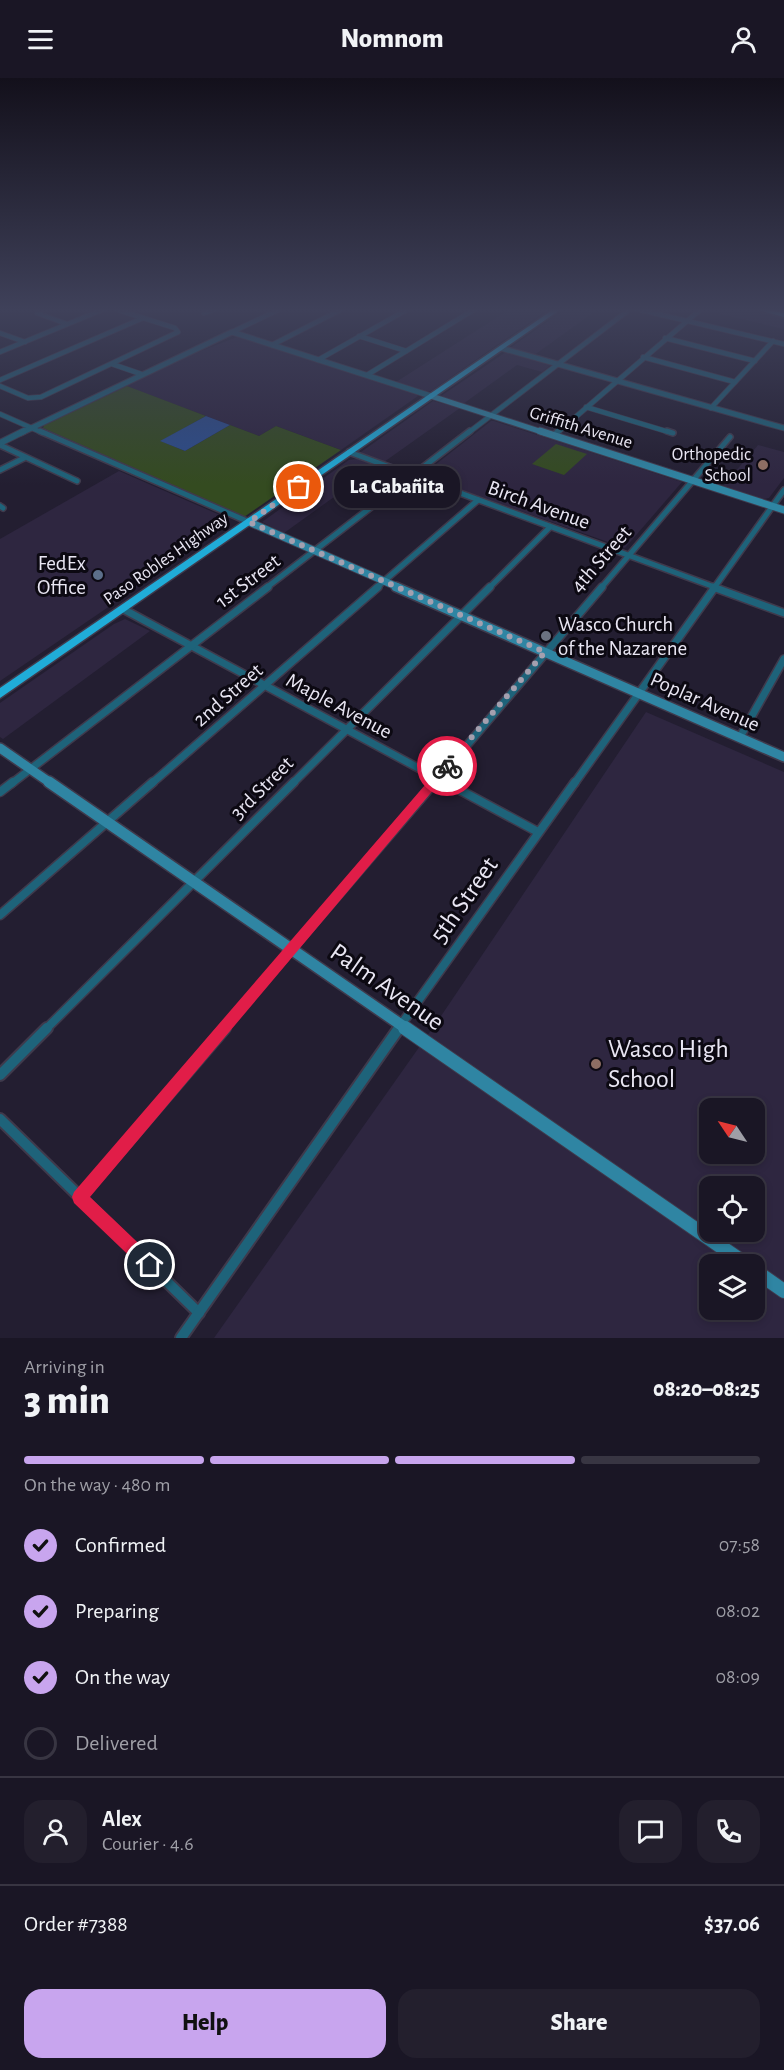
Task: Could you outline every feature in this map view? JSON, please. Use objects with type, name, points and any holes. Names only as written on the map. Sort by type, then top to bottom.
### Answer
[{"type":"highway","name":"Paso Robles Highway","points":[[0,694],[472,368]]},
{"type":"main road","name":"Griffith Avenue","points":[[431,396],[784,510]]},
{"type":"main road","name":"Poplar Avenue","points":[[249,522],[784,757]]},
{"type":"main road","name":"Palm Avenue","points":[[0,748],[732,1254]]},
{"type":"main road","points":[[765,1278],[784,1291]]},
{"type":"street","points":[[0,380],[28,368]]},
{"type":"street","points":[[0,386],[34,399],[104,368]]},
{"type":"street","points":[[123,368],[141,374]]},
{"type":"street","points":[[0,444],[154,368]]},
{"type":"street","name":"Griffith Avenue","points":[[343,368],[431,396]]},
{"type":"street","points":[[367,375],[379,368]]},
{"type":"street","name":"1st Street","points":[[0,792],[552,368]]},
{"type":"street","points":[[570,368],[783,427]]},
{"type":"street","points":[[554,435],[631,368]]},
{"type":"street","points":[[683,368],[735,382]]},
{"type":"street","points":[[711,408],[749,368]]},
{"type":"street","points":[[586,407],[673,433]]},
{"type":"street","points":[[0,414],[249,522]]},
{"type":"street","points":[[0,423],[10,418]]},
{"type":"street","name":"4th Street","points":[[80,1197],[730,437]]},
{"type":"street","points":[[0,444],[24,458],[77,481]]},
{"type":"street","name":"Birch Avenue","points":[[349,452],[784,614]]},
{"type":"street","points":[[0,470],[24,458]]},
{"type":"street","name":"5th Street","points":[[181,1338],[538,832],[784,489]]},
{"type":"street","name":"2nd Street","points":[[0,915],[478,500]]},
{"type":"street","name":"3rd Street","points":[[0,1075],[550,527]]},
{"type":"street","name":"Maple Avenue","points":[[123,609],[538,832]]},
{"type":"street","points":[[740,737],[784,659]]},
{"type":"street","points":[[775,675],[784,679]]},
{"type":"street","points":[[0,1119],[199,1313]]},
{"type":"shaded area","points":[[164,368],[335,368],[415,393],[418,396],[341,450],[276,426],[259,436],[126,386]]},
{"type":"shaded area","points":[[418,368],[464,368],[431,391],[396,382]]},
{"type":"shaded area","points":[[483,368],[513,368],[463,404],[441,396]]},
{"type":"shaded area","points":[[527,368],[547,368],[542,372]]},
{"type":"shaded area","points":[[433,401],[460,408],[384,462],[362,454],[361,452]]},
{"type":"shaded area","points":[[491,421],[682,482],[625,548],[421,476]]},
{"type":"shaded area","name":"Orthopedic School","points":[[758,445],[784,452],[784,478],[769,498],[764,499],[723,486]]},
{"type":"shaded area","points":[[357,459],[377,466],[284,533],[262,522],[349,460]]},
{"type":"shaded area","points":[[119,471],[229,519],[230,524],[0,681],[0,539]]},
{"type":"shaded area","points":[[125,619],[150,631],[3,739],[0,737],[0,703],[114,624]]},
{"type":"shaded area","name":"Wasco High School","points":[[646,712],[784,772],[784,1338],[214,1338],[439,1019]]},
{"type":"green space","points":[[127,386],[206,416],[161,441],[185,451],[230,425],[259,436],[276,426],[341,450],[244,517],[43,428],[44,425]]},
{"type":"green space","points":[[556,444],[587,454],[564,475],[532,464]]},
{"type":"water","points":[[206,416],[230,425],[185,451],[160,441]]},
{"type":"way so far","points":[[299,487],[249,522],[545,652],[447,766]]},
{"type":"place","name":"Orthopedic School","points":[[763,465]]},
{"type":"place","name":"La Cabañita","points":[[299,487]]},
{"type":"place","name":"FedEx Office","points":[[98,575]]},
{"type":"place","name":"Wasco Church of the Nazarene","points":[[546,636]]},
{"type":"place","name":"Wasco High School","points":[[596,1064]]},
{"type":"route","points":[[150,1265],[80,1197],[447,766]]}]
